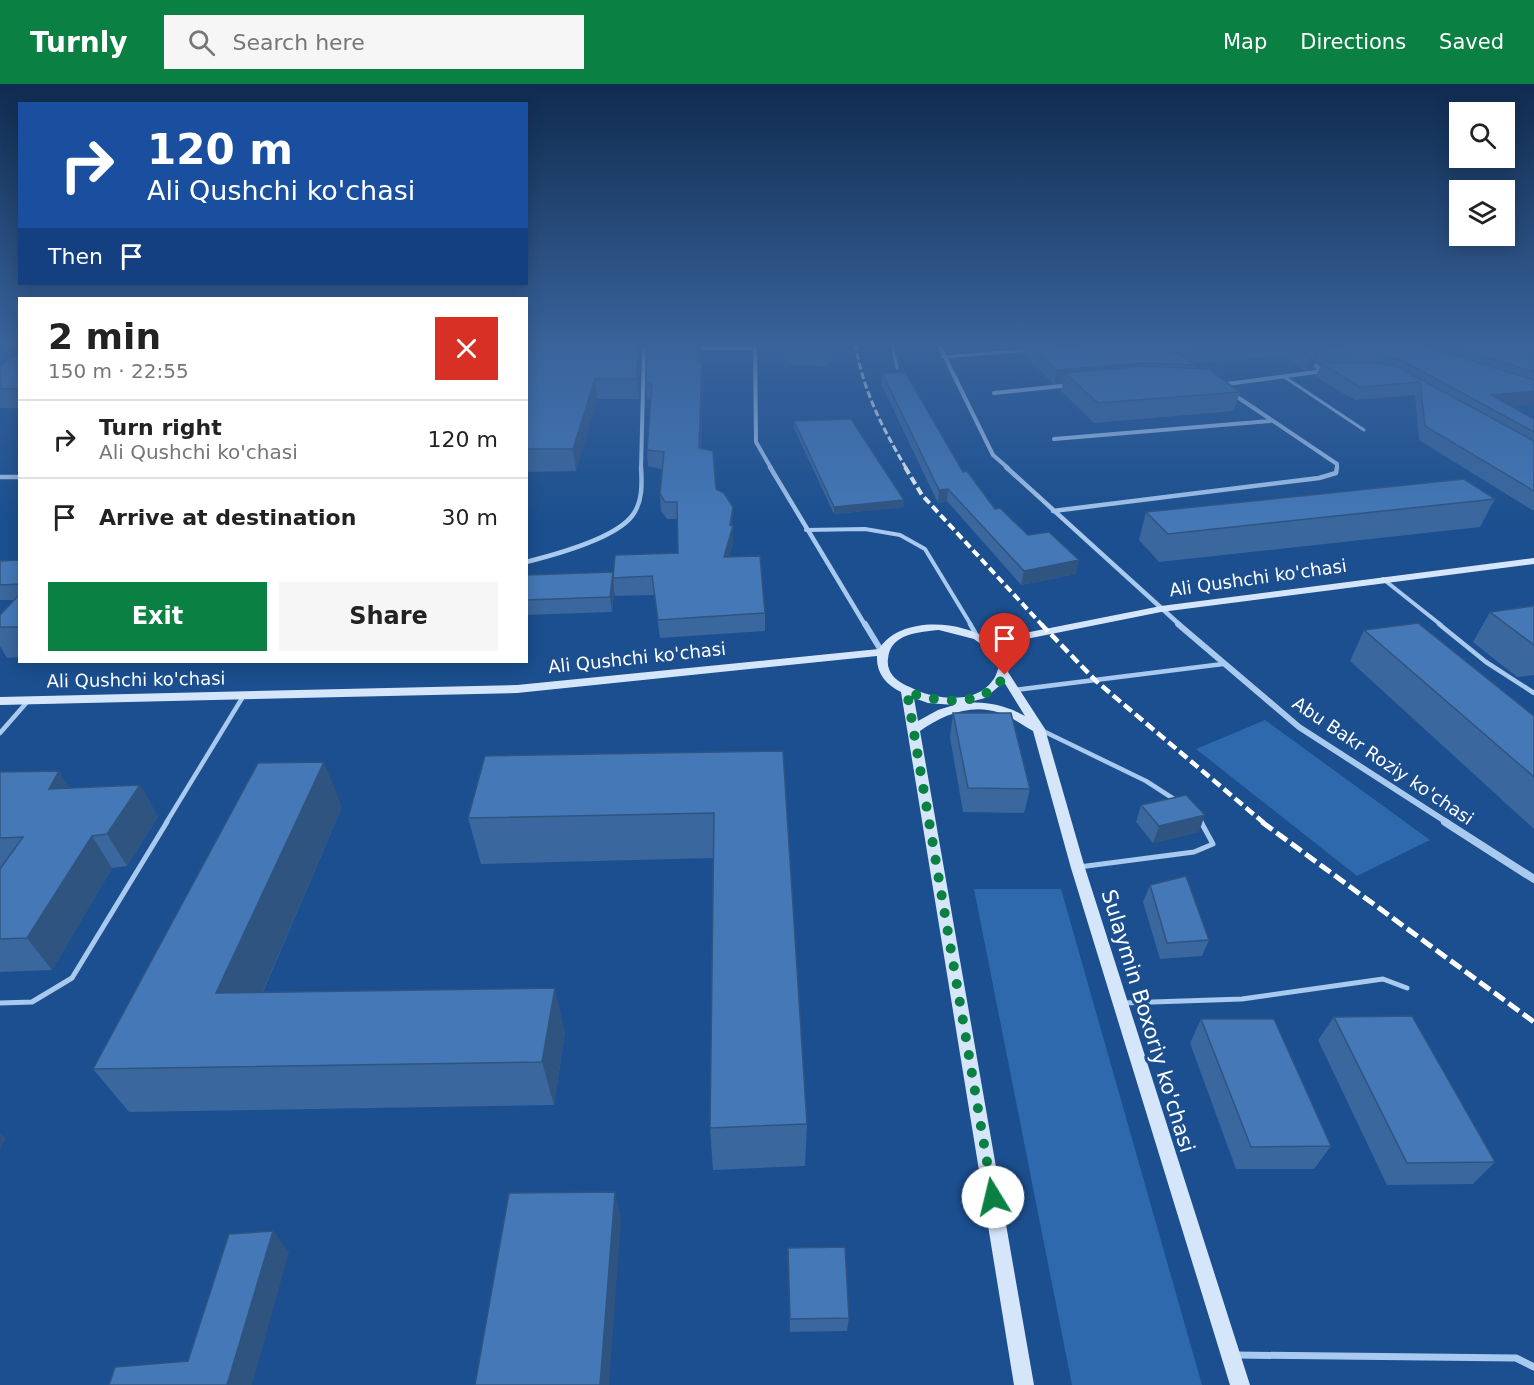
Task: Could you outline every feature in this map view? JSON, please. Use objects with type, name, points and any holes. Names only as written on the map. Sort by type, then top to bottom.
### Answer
[{"type":"main road","name":"Ali Qushchi ko'chasi","points":[[989,643],[1161,609],[1534,561]]},
{"type":"main road","points":[[920,628],[959,630],[989,643],[999,653],[1005,664],[1005,675],[998,686],[985,695],[968,700],[936,700],[907,692],[893,683],[885,673],[881,662],[882,652],[889,641],[903,633],[920,628]]},
{"type":"main road","name":"Ali Qushchi ko'chasi","points":[[0,701],[518,689],[882,652]]},
{"type":"main road","name":"Sulaymin Boxoriy ko'chasi","points":[[1005,675],[1039,729],[1078,868],[1240,1385]]},
{"type":"main road","points":[[907,692],[1024,1385]]},
{"type":"main road","points":[[914,729],[935,715],[952,708],[972,707],[996,708],[1039,729]]},
{"type":"street","points":[[528,561],[553,555],[606,535],[632,516],[642,491],[640,446],[642,404]]},
{"type":"street","points":[[755,404],[756,442],[806,530],[882,652]]},
{"type":"street","name":"Abu Bakr Roziy ko'chasi","points":[[967,404],[993,455],[1223,664],[1299,727],[1534,879]]},
{"type":"street","points":[[1053,511],[1319,478],[1335,473],[1337,464],[1246,404]]},
{"type":"street","points":[[1054,439],[1270,421]]},
{"type":"street","points":[[0,477],[18,477]]},
{"type":"lane","points":[[1325,404],[1364,430]]},
{"type":"lane","points":[[806,530],[865,529],[900,535],[925,549],[977,636]]},
{"type":"lane","points":[[1383,579],[1486,662],[1534,693]]},
{"type":"lane","points":[[1013,690],[1223,664]]},
{"type":"lane","points":[[0,1003],[32,1002],[72,978],[244,695]]},
{"type":"lane","points":[[0,733],[28,700]]},
{"type":"lane","points":[[1039,729],[1146,781],[1180,803]]},
{"type":"lane","points":[[1078,868],[1194,852],[1214,844],[1197,813]]},
{"type":"lane","points":[[1120,1003],[1242,999],[1383,979],[1407,988]]},
{"type":"lane","points":[[1230,1355],[1516,1358],[1534,1367]]},
{"type":"shaded area","points":[[1265,720],[1430,840],[1357,876],[1196,749]]},
{"type":"shaded area","points":[[974,889],[1061,889],[1202,1385],[1072,1385]]},
{"type":"building","points":[[528,404],[587,404],[573,449],[528,449]]},
{"type":"building","points":[[651,404],[701,404],[699,448],[713,451],[716,489],[724,493],[733,507],[730,525],[733,526],[724,557],[760,556],[765,613],[658,620],[652,576],[613,578],[615,555],[678,553],[677,502],[665,502],[660,494],[664,452],[647,450]]},
{"type":"building","points":[[897,404],[923,404],[963,472],[967,471],[995,509],[1000,508],[1028,535],[1049,532],[1079,560],[1024,571],[948,489],[939,490]]},
{"type":"building","points":[[1422,404],[1466,404],[1534,441],[1534,491],[1425,426]]},
{"type":"building","points":[[1482,404],[1507,404],[1534,419],[1534,432]]},
{"type":"building","points":[[851,419],[904,500],[834,507],[794,421]]},
{"type":"building","points":[[1464,479],[1495,499],[1168,534],[1146,512]]},
{"type":"building","points":[[18,560],[18,584],[0,585],[0,561]]},
{"type":"building","points":[[613,572],[610,597],[528,600],[528,575]]},
{"type":"building","points":[[18,597],[18,627],[0,627],[0,615]]},
{"type":"building","points":[[1534,606],[1534,645],[1490,612]]},
{"type":"building","points":[[1418,623],[1534,716],[1534,777],[1364,630]]},
{"type":"building","points":[[953,713],[1011,713],[1030,789],[968,788]]},
{"type":"building","points":[[783,751],[807,1124],[710,1128],[714,813],[468,818],[485,756]]},
{"type":"building","points":[[324,762],[216,993],[555,988],[542,1062],[93,1069],[258,763]]},
{"type":"building","points":[[59,771],[49,789],[140,785],[107,834],[92,836],[27,938],[0,939],[0,869],[23,837],[0,838],[0,772]]},
{"type":"building","points":[[1186,795],[1205,815],[1159,826],[1141,805]]},
{"type":"building","points":[[1186,876],[1209,940],[1167,943],[1150,885]]},
{"type":"building","points":[[1412,1016],[1495,1162],[1407,1163],[1334,1017]]},
{"type":"building","points":[[1201,1019],[1274,1019],[1331,1146],[1251,1147]]},
{"type":"building","points":[[615,1192],[600,1385],[475,1385],[509,1193]]},
{"type":"building","points":[[273,1231],[227,1385],[109,1385],[115,1367],[188,1361],[229,1234]]},
{"type":"building","points":[[845,1247],[849,1318],[790,1319],[788,1248]]},
{"type":"railway","points":[[872,404],[906,468]]},
{"type":"railway","points":[[905,467],[922,495],[1042,625]]},
{"type":"railway","points":[[1041,624],[1096,681],[1264,823]]},
{"type":"railway","points":[[1262,822],[1534,1022]]},
{"type":"route","points":[[993,1197],[907,692],[947,701],[968,700],[985,695],[998,686],[1005,675]]}]
